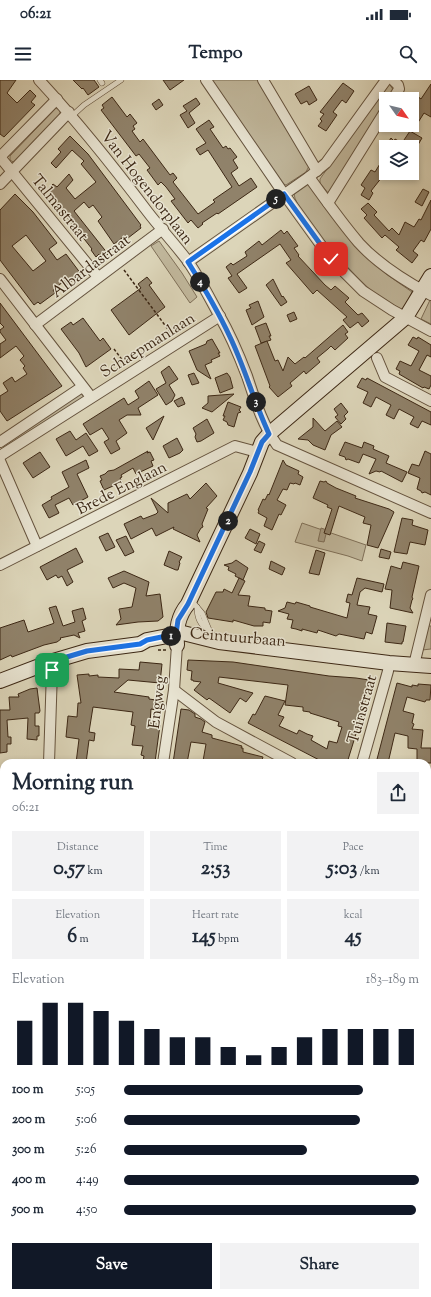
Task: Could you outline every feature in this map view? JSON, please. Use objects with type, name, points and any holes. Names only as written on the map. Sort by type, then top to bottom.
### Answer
[{"type":"main road","points":[[181,641],[186,617],[262,442],[269,434],[406,317],[427,293],[431,276]]},
{"type":"main road","name":"Ceintuurbaan","points":[[0,681],[50,662],[87,651],[140,644],[147,640],[181,641],[213,638],[389,663],[431,666]]},
{"type":"street","points":[[206,80],[284,194],[336,264],[363,291],[392,310],[431,331]]},
{"type":"street","points":[[263,80],[328,203],[360,243],[381,263],[414,286],[427,293]]},
{"type":"street","points":[[188,262],[313,174],[326,163],[386,80]]},
{"type":"street","points":[[393,80],[398,85],[399,89],[397,92]]},
{"type":"street","name":"Van Hogendorplaan","points":[[44,83],[105,156],[188,262],[220,316],[246,374],[261,418],[269,434],[277,445],[431,513]]},
{"type":"street","points":[[0,157],[57,99]]},
{"type":"street","points":[[0,184],[70,114]]},
{"type":"street","points":[[328,203],[379,121]]},
{"type":"street","name":"Talmastraat","points":[[0,157],[98,277]]},
{"type":"street","name":"Albardastraat","points":[[35,325],[163,229]]},
{"type":"street","points":[[0,279],[82,387]]},
{"type":"street","name":"Schaepmanlaan","points":[[0,456],[220,316]]},
{"type":"street","points":[[377,358],[385,377],[431,401]]},
{"type":"street","name":"Schaepmanlaan","points":[[0,442],[82,387],[90,398]]},
{"type":"street","name":"Brede Englaan","points":[[0,565],[235,446],[257,452]]},
{"type":"street","points":[[0,461],[37,546]]},
{"type":"street","points":[[414,665],[428,622],[431,595]]},
{"type":"street","name":"Engweg","points":[[164,759],[181,641]]},
{"type":"street","points":[[49,759],[52,670],[50,662]]},
{"type":"street","name":"Tuinstraat","points":[[363,759],[389,663]]},
{"type":"street","points":[[174,690],[216,722],[285,759]]},
{"type":"lane","points":[[70,114],[121,80]]},
{"type":"lane","points":[[192,603],[203,627],[213,638]]},
{"type":"path","points":[[118,262],[178,342]]},
{"type":"path","points":[[114,349],[131,372]]},
{"type":"path","name":"Ceintuurbaan","points":[[154,650],[166,650],[181,641]]},
{"type":"shaded area","points":[[212,80],[260,80],[309,166],[306,172],[286,185],[281,183]]},
{"type":"shaded area","points":[[388,82],[394,91],[393,92],[381,92]]},
{"type":"shaded area","points":[[379,95],[379,114],[329,194],[320,183],[320,179]]},
{"type":"shaded area","points":[[56,108],[60,110],[60,115],[15,163],[10,160],[10,156]]},
{"type":"shaded area","points":[[308,184],[366,256],[386,274],[412,292],[403,310],[381,298],[366,286],[328,246],[305,216],[297,203],[294,194]]},
{"type":"shaded area","points":[[159,241],[197,297],[190,303],[151,246]]},
{"type":"shaded area","points":[[430,300],[431,301],[431,324],[421,319]]},
{"type":"shaded area","points":[[82,393],[84,397],[4,448],[2,446],[61,406]]},
{"type":"shaded area","points":[[302,523],[366,545],[362,561],[295,542]]},
{"type":"shaded area","points":[[321,528],[327,530],[324,542],[318,541]]},
{"type":"shaded area","points":[[427,626],[431,626],[431,649],[422,650]]},
{"type":"building","points":[[0,80],[16,80],[7,93],[17,103],[30,90],[36,96],[31,102],[35,105],[4,137],[0,134]]},
{"type":"building","points":[[73,80],[94,80],[99,87],[88,95],[83,88],[82,89]]},
{"type":"building","points":[[163,80],[184,80],[170,90]]},
{"type":"building","points":[[343,83],[354,91],[346,103],[342,100],[333,112],[337,115],[326,131],[318,126],[322,121],[320,119],[324,114],[320,112]]},
{"type":"building","points":[[431,84],[431,117],[424,113],[419,121],[419,98],[421,99]]},
{"type":"building","points":[[309,86],[317,100],[309,105],[307,101],[301,104],[295,94]]},
{"type":"building","points":[[112,97],[127,117],[130,114],[137,123],[133,126],[135,129],[132,131],[140,142],[143,139],[170,175],[173,173],[177,178],[173,182],[198,214],[215,202],[213,200],[232,187],[208,150],[200,155],[196,149],[206,143],[196,129],[209,120],[214,127],[210,129],[223,148],[226,146],[228,149],[230,148],[237,157],[233,160],[238,168],[231,173],[239,186],[251,178],[257,187],[218,214],[217,213],[202,223],[203,224],[198,228],[191,220],[188,223],[171,201],[175,199],[166,187],[161,182],[158,185],[147,170],[150,168],[139,154],[136,156],[101,110],[104,108],[102,105]]},
{"type":"building","points":[[196,98],[200,104],[189,113],[195,123],[188,128],[180,115],[187,111],[183,106]]},
{"type":"building","points":[[159,99],[163,105],[156,110],[152,104]]},
{"type":"building","points":[[409,132],[422,138],[419,143],[419,140],[404,140]]},
{"type":"building","points":[[70,136],[88,154],[141,225],[141,228],[128,238],[126,235],[114,244],[98,221],[102,217],[93,205],[89,208],[84,202],[74,211],[108,254],[102,258],[99,254],[96,257],[91,250],[92,249],[56,203],[57,202],[52,196],[53,195],[47,190],[53,184],[57,187],[69,174],[73,180],[66,188],[75,199],[96,182],[81,164],[84,161],[72,150],[56,168],[51,163],[61,152],[58,149]]},
{"type":"building","points":[[379,165],[380,180],[371,191],[373,193],[369,200],[361,195],[365,188],[361,185],[371,170],[375,172]]},
{"type":"building","points":[[423,189],[429,192],[422,206],[415,202]]},
{"type":"building","points":[[15,194],[33,212],[57,243],[49,249],[57,260],[66,254],[81,274],[66,285],[64,281],[53,290],[55,293],[40,304],[38,302],[34,305],[0,260],[0,210]],"holes":[[[26,235],[46,261],[33,271],[12,246]]]},
{"type":"building","points":[[431,200],[431,229],[424,242],[421,240],[413,251],[418,255],[412,263],[396,250],[399,247],[385,235],[382,238],[364,218],[367,215],[361,209],[368,203],[377,212],[374,215],[389,231],[392,228],[399,235],[405,222],[414,227],[419,219],[421,220]]},
{"type":"building","points":[[281,230],[284,234],[287,231],[298,246],[294,248],[299,255],[298,256],[325,285],[331,290],[335,286],[349,298],[345,302],[358,315],[362,313],[369,321],[362,327],[358,322],[350,328],[343,320],[347,317],[317,290],[313,294],[286,263],[291,260],[280,244],[237,274],[247,288],[239,293],[228,278],[232,276],[226,267],[231,263],[233,265],[247,256],[245,252],[259,241],[262,245]]},
{"type":"building","points":[[147,277],[152,283],[149,285],[165,307],[129,335],[111,310],[141,288],[138,284]]},
{"type":"building","points":[[273,279],[282,297],[283,296],[287,302],[281,306],[266,285]]},
{"type":"building","points":[[258,301],[264,317],[252,325],[246,310],[251,308],[249,305]]},
{"type":"building","points":[[0,303],[62,386],[7,421],[0,411],[0,396],[8,391],[3,383],[12,377],[15,382],[27,374],[23,368],[25,366],[20,360],[24,356],[16,346],[0,358],[0,344],[6,340],[0,332],[0,330],[4,327],[0,323]]},
{"type":"building","points":[[294,312],[297,319],[290,322],[287,315]]},
{"type":"building","points":[[83,318],[100,341],[103,338],[111,349],[86,367],[79,353],[61,329],[71,322],[73,325]]},
{"type":"building","points":[[266,323],[271,340],[261,343],[255,327]]},
{"type":"building","points":[[343,325],[348,332],[345,334],[348,338],[335,350],[331,346],[317,358],[320,362],[306,374],[304,371],[290,383],[292,386],[278,397],[269,387],[270,386],[255,346],[267,341],[275,361],[278,360],[283,371],[288,357],[295,364],[304,357],[305,358]]},
{"type":"building","points":[[413,337],[417,339],[418,337],[431,345],[431,357],[427,355],[419,370],[431,376],[431,385],[429,389],[423,388],[399,374],[400,371],[396,369],[400,361],[411,366],[419,351],[408,345]]},
{"type":"building","points":[[212,339],[220,353],[218,353],[220,356],[211,360],[212,362],[205,365],[211,379],[197,370],[189,351],[206,344],[207,341]]},
{"type":"building","points":[[169,366],[178,379],[169,385],[175,395],[172,401],[166,405],[156,389],[166,383],[161,372]]},
{"type":"building","points":[[194,373],[199,383],[192,385],[188,375]]},
{"type":"building","points":[[227,373],[230,377],[233,388],[220,393],[215,378]]},
{"type":"building","points":[[362,378],[366,380],[367,378],[431,412],[431,425],[422,421],[418,428],[410,424],[414,417],[399,409],[394,419],[386,415],[391,405],[376,397],[371,407],[363,403],[368,392],[357,387]]},
{"type":"building","points":[[149,381],[158,395],[138,408],[141,415],[127,415],[119,420],[127,433],[116,441],[120,449],[111,454],[104,442],[109,439],[102,428],[90,435],[83,424],[124,398],[128,405],[139,398],[135,391]]},
{"type":"building","points":[[234,394],[212,412],[202,408],[208,403],[208,396]]},
{"type":"building","points":[[182,397],[185,404],[178,407],[174,401]]},
{"type":"building","points":[[228,402],[241,407],[239,410],[241,412],[238,413],[234,427],[228,425],[227,422],[223,420]]},
{"type":"building","points":[[341,403],[348,412],[344,416],[346,419],[341,424],[335,417],[338,415],[334,409]]},
{"type":"building","points":[[164,416],[153,440],[146,428]]},
{"type":"building","points":[[313,418],[325,431],[337,421],[342,427],[331,435],[325,450],[313,445],[308,440],[298,439],[313,427]]},
{"type":"building","points":[[207,419],[214,433],[197,442],[195,437],[196,434],[193,428]]},
{"type":"building","points":[[70,431],[76,440],[86,433],[98,451],[89,456],[83,446],[66,456],[56,439]]},
{"type":"building","points":[[177,438],[183,450],[169,458],[163,446]]},
{"type":"building","points":[[345,442],[362,448],[364,442],[374,446],[373,449],[389,456],[386,463],[407,472],[402,482],[381,471],[376,471],[369,474],[376,459],[363,454],[359,463],[348,459],[346,460],[345,457],[339,455]]},
{"type":"building","points":[[148,451],[147,453],[150,452],[154,460],[151,461],[153,466],[136,474],[133,468],[121,475],[122,477],[120,478],[122,482],[104,490],[100,481],[102,480],[100,476]]},
{"type":"building","points":[[425,451],[431,454],[431,495],[425,492],[422,493],[417,489],[420,478],[408,473],[412,464],[419,466]]},
{"type":"building","points":[[40,452],[50,467],[33,478],[23,463]]},
{"type":"building","points":[[86,460],[89,468],[77,474],[88,497],[73,505],[69,498],[55,505],[59,513],[49,518],[42,505],[52,499],[51,497],[69,487],[62,472]]},
{"type":"building","points":[[283,460],[286,465],[299,471],[298,474],[303,477],[300,485],[290,483],[287,490],[283,489],[277,500],[286,505],[281,515],[279,514],[272,530],[264,526],[267,518],[258,513],[258,510],[263,499],[265,500],[268,494],[269,495]]},
{"type":"building","points":[[320,481],[326,481],[336,488],[356,496],[355,498],[394,512],[378,548],[367,545],[371,525],[363,523],[365,517],[339,506],[330,535],[324,533],[332,509],[327,507],[328,505],[313,498]]},
{"type":"building","points":[[206,483],[217,496],[206,508],[208,509],[202,524],[203,527],[197,535],[200,542],[173,529],[174,527],[156,536],[152,528],[131,539],[124,524],[141,516],[143,519],[156,514],[158,512],[151,498],[168,513],[168,503],[187,494],[190,499]]},
{"type":"building","points":[[402,518],[413,520],[412,525],[428,530],[425,545],[410,542],[407,554],[394,552]]},
{"type":"building","points":[[250,529],[260,534],[256,544],[245,538]]},
{"type":"building","points":[[108,533],[115,547],[106,551],[99,537]]},
{"type":"building","points":[[126,536],[134,552],[125,556],[116,540]]},
{"type":"building","points":[[259,541],[265,544],[261,553],[254,550]]},
{"type":"building","points":[[76,548],[83,562],[67,570],[73,582],[67,586],[62,576],[58,578],[56,575],[47,580],[40,567]]},
{"type":"building","points":[[381,549],[391,552],[389,559],[379,557]]},
{"type":"building","points":[[316,550],[325,553],[319,575],[309,573]]},
{"type":"building","points":[[169,551],[182,557],[179,562],[178,570],[164,565]]},
{"type":"building","points":[[236,560],[248,568],[243,580],[235,576],[236,574],[228,570],[229,567],[224,565],[232,563]]},
{"type":"building","points":[[271,561],[285,568],[282,575],[269,569]]},
{"type":"building","points":[[403,562],[419,566],[410,608],[413,613],[390,608],[392,590],[385,589],[391,566],[401,569]]},
{"type":"building","points":[[124,571],[149,582],[146,596],[160,594],[163,617],[158,621],[116,625],[121,619],[119,609],[132,607],[136,588],[124,583],[113,588],[108,578]]},
{"type":"building","points":[[239,578],[245,581],[238,595],[250,596],[248,606],[265,608],[265,610],[272,611],[270,623],[263,622],[263,626],[254,626],[233,620],[233,622],[208,618],[206,612],[216,592],[223,592],[224,589],[232,593]]},
{"type":"building","points":[[357,578],[384,584],[382,592],[365,588],[360,592],[357,605],[370,607],[368,614],[377,616],[372,634],[366,632],[364,639],[339,634],[336,636],[318,630],[317,633],[291,628],[293,620],[287,619],[289,614],[278,611],[285,608],[287,602],[295,604],[296,602],[347,618],[350,603],[346,602],[348,594],[352,595]]},
{"type":"building","points":[[56,606],[63,626],[75,622],[72,611],[83,608],[86,619],[82,621],[85,631],[78,633],[80,638],[74,635],[60,638],[61,639],[57,642],[44,645],[12,657],[11,655],[0,660],[0,628],[24,620],[28,632],[52,624],[54,623],[49,608]]},
{"type":"building","points":[[387,623],[406,626],[402,644],[385,642]]},
{"type":"building","points":[[188,660],[233,662],[329,676],[369,680],[363,711],[348,759],[317,759],[248,723],[253,714],[255,715],[265,696],[285,701],[278,715],[284,717],[279,726],[297,734],[299,730],[313,736],[311,740],[327,749],[329,741],[337,743],[342,727],[338,726],[339,722],[303,711],[303,707],[285,705],[288,685],[219,677],[218,683],[253,693],[246,702],[240,698],[230,713],[209,698],[207,700],[194,690],[201,682],[191,680],[192,671],[187,670]]},
{"type":"building","points":[[140,662],[162,664],[160,683],[128,680],[114,692],[149,697],[149,699],[163,701],[162,711],[151,709],[150,723],[160,725],[155,759],[143,759],[144,756],[141,755],[143,746],[132,745],[135,726],[131,725],[133,712],[93,707],[89,732],[95,733],[94,741],[89,740],[87,759],[76,759],[79,739],[66,737],[68,716],[77,717],[78,703],[81,703],[77,675],[89,674],[89,676],[98,675],[98,677],[119,678],[119,669],[139,670]]},
{"type":"building","points":[[397,683],[412,687],[412,685],[418,686],[418,684],[431,685],[430,700],[426,700],[425,702],[407,697],[403,711],[414,714],[412,723],[414,724],[412,729],[423,730],[421,748],[431,748],[431,759],[417,759],[417,749],[408,748],[408,736],[395,733],[389,759],[377,759]]},
{"type":"building","points":[[37,688],[40,711],[39,713],[35,713],[35,726],[39,726],[39,736],[37,736],[37,740],[27,739],[28,718],[7,720],[8,737],[11,737],[11,744],[7,744],[7,752],[0,753],[0,710],[10,710],[9,697],[19,697],[18,694]]},
{"type":"building","points":[[181,709],[189,710],[195,714],[195,717],[205,722],[202,732],[212,735],[212,738],[242,746],[241,748],[243,748],[243,752],[263,757],[262,759],[203,759],[206,744],[191,742],[188,759],[174,759]]},
{"type":"route","points":[[52,670],[50,662],[87,651],[140,644],[147,640],[176,634],[178,620],[188,604],[250,472],[257,452],[262,442],[269,434],[261,418],[246,374],[230,337],[220,316],[188,262],[284,194],[331,259]]}]
